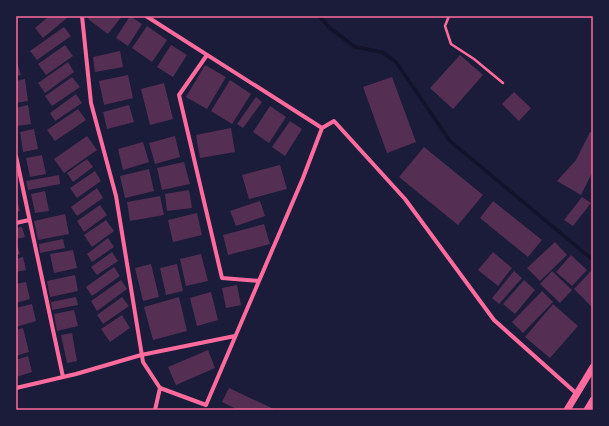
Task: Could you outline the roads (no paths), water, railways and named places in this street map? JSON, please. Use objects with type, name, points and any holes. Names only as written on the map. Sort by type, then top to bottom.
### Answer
[{"type":"street","points":[[82,16],[91,103],[116,196],[142,362],[160,388],[206,405],[303,178],[322,128],[334,121],[405,199],[494,320],[577,394]]},
{"type":"street","points":[[146,16],[322,128]]},
{"type":"street","points":[[208,55],[179,96],[222,278],[259,281]]},
{"type":"street","points":[[16,159],[63,377]]},
{"type":"street","points":[[16,223],[29,220]]},
{"type":"street","points":[[16,388],[63,377],[141,355],[235,336]]},
{"type":"street","points":[[567,410],[593,367]]},
{"type":"street","points":[[155,410],[160,388]]},
{"type":"street","points":[[587,410],[593,400]]},
{"type":"lane","points":[[449,16],[445,26],[451,44],[474,58],[503,83]]},
{"type":"waterway","points":[[319,16],[331,29],[355,47],[382,52],[396,62],[450,141],[593,260]]}]
